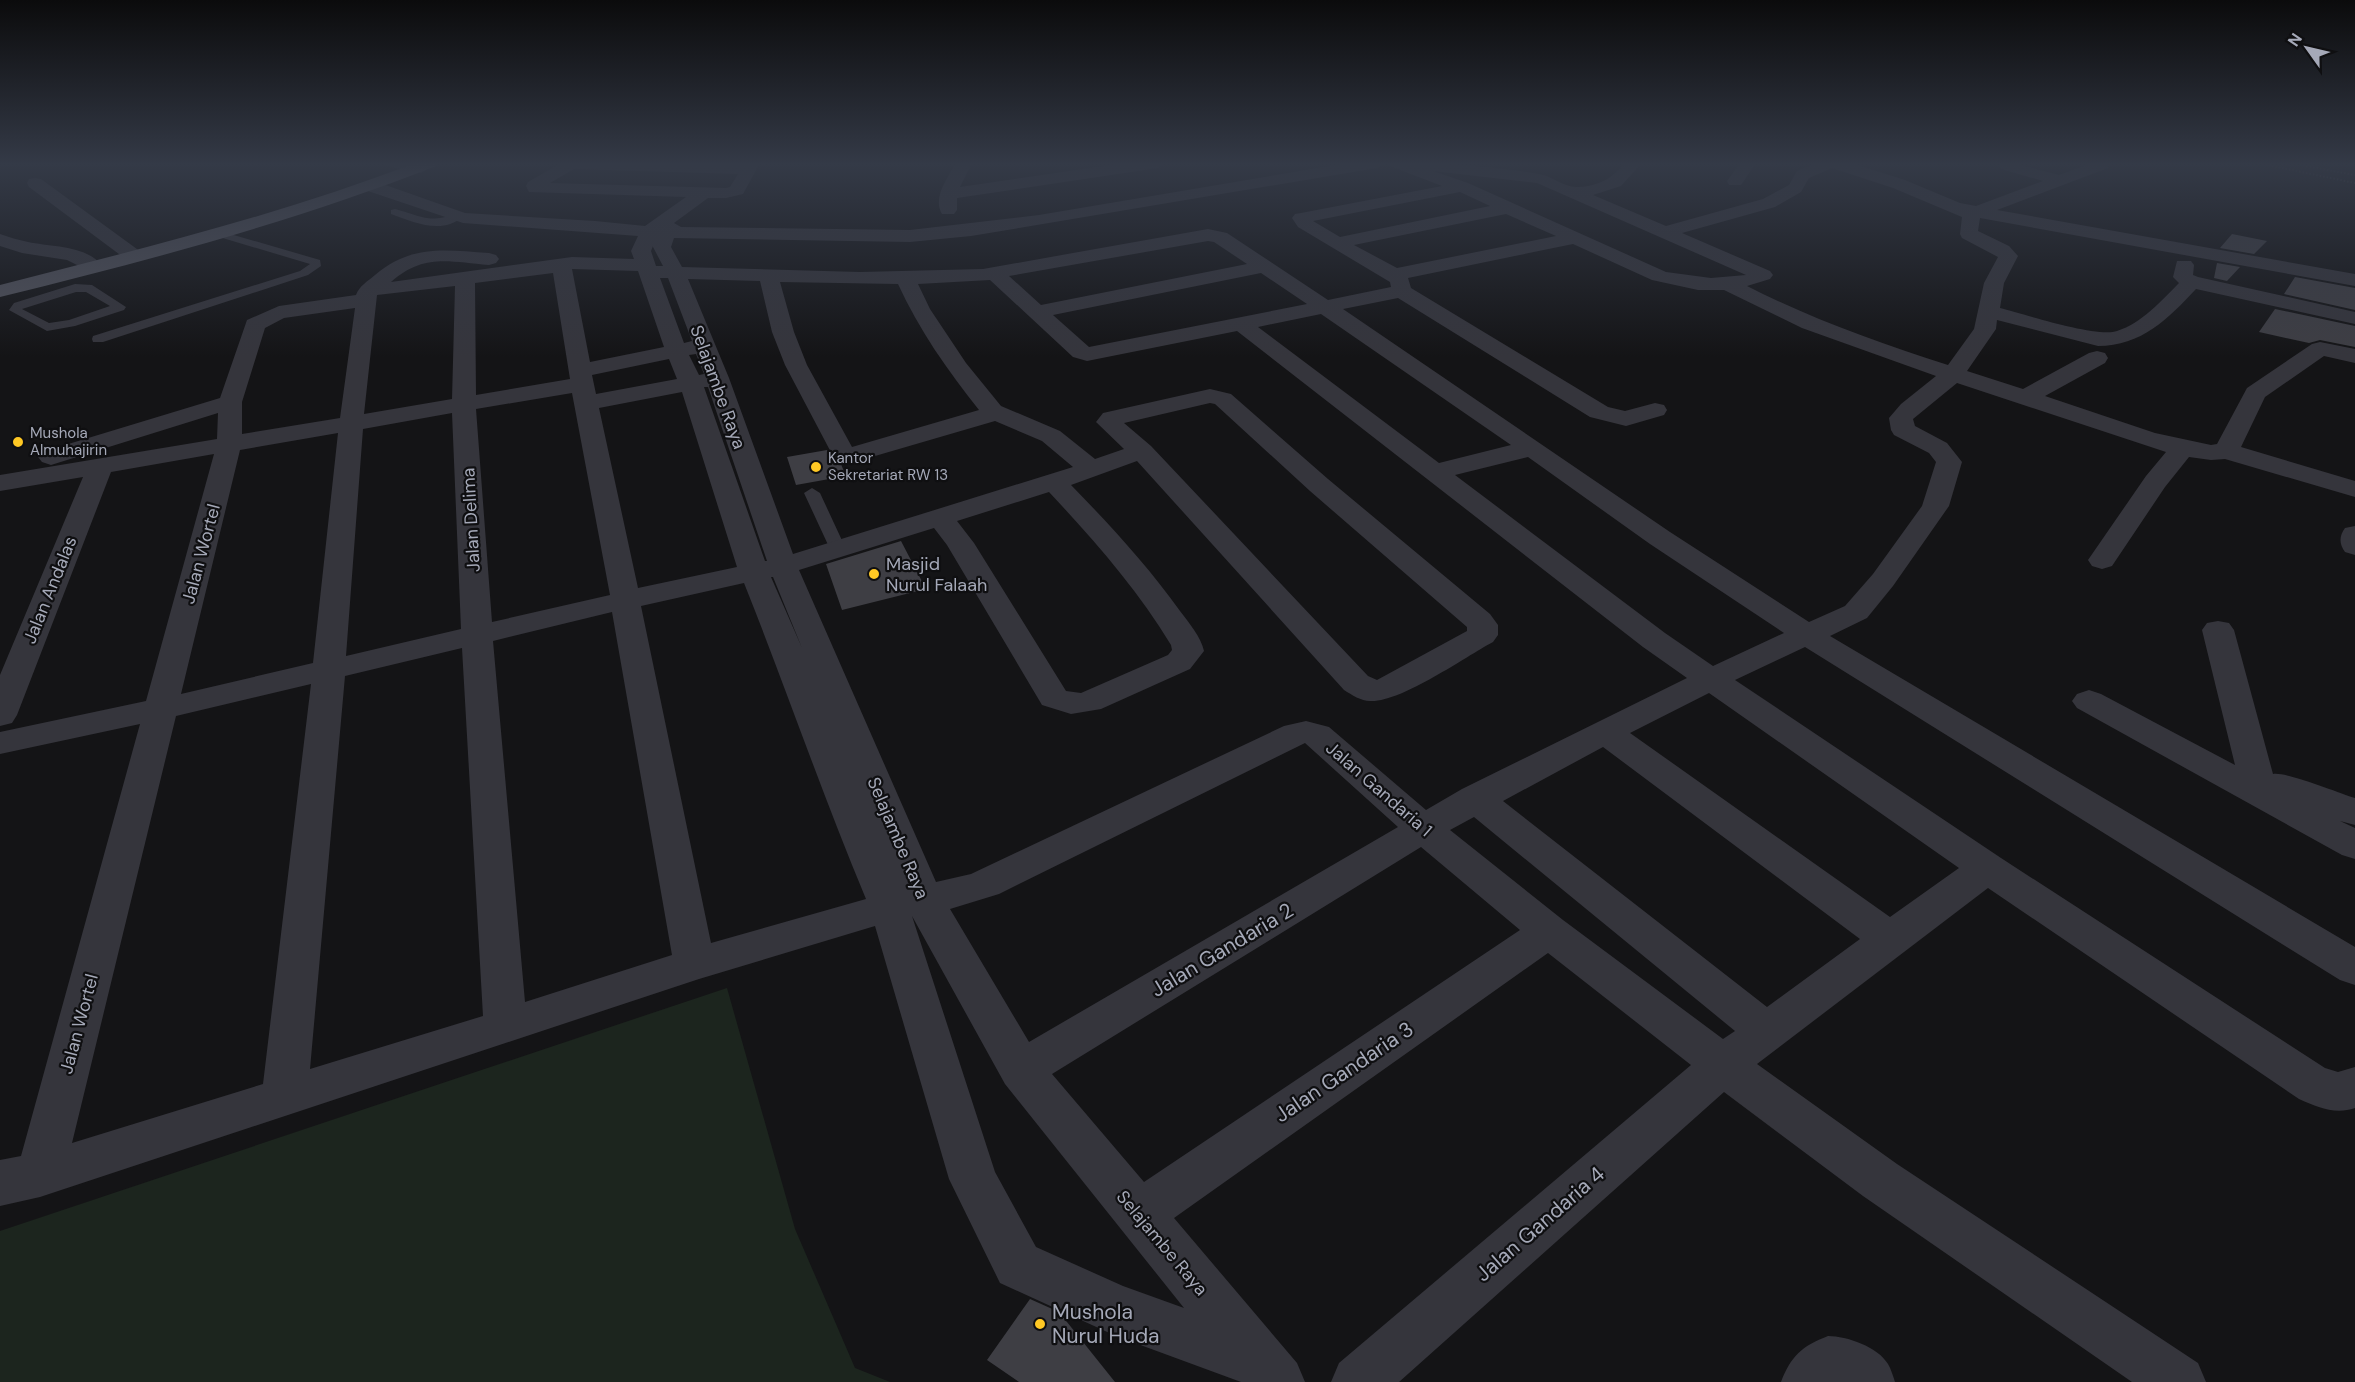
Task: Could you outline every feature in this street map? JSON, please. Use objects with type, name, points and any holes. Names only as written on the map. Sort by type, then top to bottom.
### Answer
[{"type":"main road","points":[[0,291],[240,227]]},
{"type":"street","points":[[95,227],[134,256]]},
{"type":"street","points":[[647,227],[935,233],[987,227]]},
{"type":"street","points":[[937,227],[935,233],[944,278]]},
{"type":"street","points":[[1311,227],[1599,412],[1626,419],[1655,410]]},
{"type":"street","points":[[1337,243],[1413,227]]},
{"type":"street","points":[[1551,227],[1659,276],[1691,283],[1728,285],[1760,277],[1762,274],[1654,227]]},
{"type":"street","points":[[1665,232],[1681,227]]},
{"type":"street","points":[[1952,375],[1984,329],[1994,283],[2008,256],[2002,250],[1969,234],[1970,227]]},
{"type":"street","points":[[2061,227],[2355,280]]},
{"type":"street","points":[[664,228],[641,251],[657,270],[704,380],[754,573],[800,681],[849,814],[906,902],[973,1179],[1018,1265],[1116,1310],[1270,1372]]},
{"type":"street","name":"Jalan Wortel","points":[[20,1179],[161,709],[229,445],[230,402],[255,325],[261,320],[291,310],[465,278],[566,265],[769,277],[944,278],[980,275],[1208,235],[1230,242],[1262,267],[1325,307],[1532,448],[1651,532],[1807,635],[2355,968]]},
{"type":"street","points":[[980,275],[1038,312],[1081,352],[1090,355],[1325,307],[1397,283],[1574,238]]},
{"type":"street","points":[[0,240],[22,247],[72,255],[93,267]]},
{"type":"street","points":[[2185,249],[2183,277],[2191,282],[2355,318]]},
{"type":"street","points":[[284,1098],[329,669],[351,424],[367,296],[404,262],[425,257],[566,265],[583,386],[695,964]]},
{"type":"street","points":[[1038,312],[1262,267]]},
{"type":"street","points":[[769,277],[783,332],[796,365],[843,453],[855,454],[980,419],[989,416],[992,411]]},
{"type":"street","name":"Jalan Delima","points":[[465,278],[464,405],[477,635],[505,1027]]},
{"type":"street","points":[[906,279],[920,309],[957,367],[992,411],[1116,460],[1363,688],[1370,691],[1385,689],[1477,638],[1484,630],[1479,621],[1319,485],[1223,399],[1210,396],[1108,420],[1116,460]]},
{"type":"street","points":[[1988,311],[2098,339],[2114,340],[2153,321],[2191,282]]},
{"type":"street","points":[[1728,285],[1770,307],[1841,337],[1952,375],[2184,448],[2217,454],[2226,451],[2355,489]]},
{"type":"street","points":[[1241,324],[1653,640],[1987,868],[2310,1082],[2331,1091],[2344,1092],[2355,1087]]},
{"type":"street","points":[[583,386],[689,349]]},
{"type":"street","points":[[2226,451],[2255,393],[2273,379],[2320,350],[2355,356]]},
{"type":"street","points":[[2025,397],[2097,358]]},
{"type":"street","name":"Jalan Gandaria 2","points":[[1021,1070],[1450,813],[1711,679],[1856,612],[1883,580],[1935,506],[1948,462],[1938,448],[1903,430],[1901,418],[1952,375]]},
{"type":"street","points":[[0,483],[583,386],[704,380]]},
{"type":"street","name":"Selajambe Raya","points":[[704,380],[783,566],[906,902],[1021,1070],[1270,1372]]},
{"type":"street","points":[[0,476],[126,433],[230,402]]},
{"type":"street","points":[[1434,472],[1532,448]]},
{"type":"street","points":[[2102,560],[2155,482],[2184,448]]},
{"type":"street","points":[[0,743],[161,709],[626,600],[783,566],[941,518],[1116,460]]},
{"type":"street","name":"Jalan Andalas","points":[[0,715],[100,466]]},
{"type":"street","points":[[941,518],[960,543],[1054,698],[1062,703],[1089,702],[1179,662],[1188,651],[1187,645],[1167,611],[1054,482]]},
{"type":"street","points":[[2355,534],[2355,546]]},
{"type":"street","points":[[2218,630],[2257,786]]},
{"type":"street","points":[[2089,701],[2257,786],[2355,845]]},
{"type":"street","name":"Jalan Gandaria 1","points":[[20,1179],[284,1098],[695,964],[906,902],[955,894],[985,884],[1302,732],[1317,735],[1450,813],[1549,931],[1723,1065],[1880,1180],[2179,1382]]},
{"type":"street","points":[[1605,732],[1890,939]]},
{"type":"street","points":[[2257,786],[2355,812]]},
{"type":"street","points":[[1450,813],[1766,1031]]},
{"type":"street","name":"Jalan Gandaria 4","points":[[1358,1382],[1723,1065],[1987,868]]},
{"type":"street","name":"Jalan Gandaria 3","points":[[1138,1214],[1549,931]]},
{"type":"street","points":[[1808,1382],[1828,1363],[1836,1363],[1853,1368],[1868,1382]]},
{"type":"lane","points":[[98,339],[304,273],[315,266],[316,262],[220,234]]},
{"type":"lane","points":[[26,284],[52,294],[75,288],[88,288],[120,307],[71,323],[47,327],[15,310],[18,306],[52,294]]},
{"type":"lane","points":[[812,493],[838,549]]},
{"type":"shaded area","points":[[727,988],[795,1229],[855,1368],[890,1382],[0,1382],[0,1231]]},
{"type":"building","points":[[2232,234],[2267,241],[2254,254],[2220,248]]},
{"type":"building","points":[[2217,263],[2240,267],[2227,281],[2214,278]]},
{"type":"building","points":[[2295,277],[2355,288],[2355,310],[2284,294]]},
{"type":"building","points":[[2275,309],[2355,326],[2355,347],[2320,340],[2309,343],[2259,332]]},
{"type":"building","name":"Kantor Sekretariat RW 13","points":[[827,450],[832,459],[840,462],[846,476],[796,485],[787,457]]},
{"type":"building","name":"Masjid Nurul Falaah","points":[[901,541],[926,589],[842,610],[826,564]]},
{"type":"building","name":"Mushola Nurul Huda","points":[[1030,1299],[1059,1312],[1115,1382],[1019,1382],[987,1360]]},
{"type":"place","name":"Mushola Almuhajirin","points":[[18,442]]},
{"type":"place","name":"Kantor Sekretariat RW 13","points":[[816,467]]},
{"type":"place","name":"Masjid Nurul Falaah","points":[[874,574]]},
{"type":"place","name":"Mushola Nurul Huda","points":[[1040,1324]]}]
